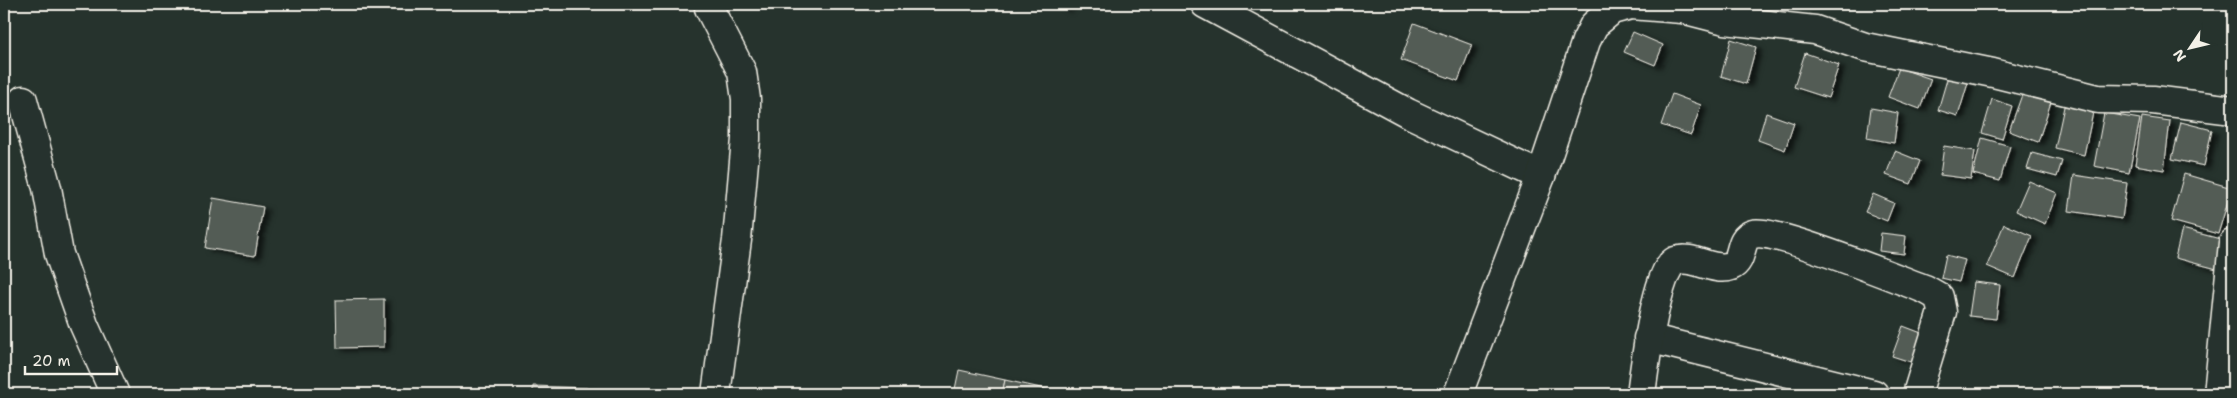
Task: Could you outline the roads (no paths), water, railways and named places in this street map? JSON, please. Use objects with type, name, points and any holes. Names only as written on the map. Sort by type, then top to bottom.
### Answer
[{"type":"street","points":[[1205,4],[1408,113],[1541,176]]},
{"type":"street","points":[[1458,394],[1541,176],[1594,25],[1612,10],[1631,5],[1683,7],[1725,20],[1815,30],[1864,47],[1993,74],[2098,99],[2153,100],[2233,110]]},
{"type":"street","points":[[709,8],[742,72],[746,99],[746,140],[737,240],[716,394]]},
{"type":"street","points":[[23,100],[47,188],[59,254],[84,326],[115,394]]},
{"type":"street","points":[[1640,394],[1648,338],[1665,270],[1675,261],[1686,260],[1722,268],[1732,265],[1738,260],[1743,241],[1751,234],[1761,232],[1788,239],[1916,285],[1939,297],[1942,312],[1917,394]]},
{"type":"street","points":[[2218,394],[2233,243]]},
{"type":"street","points":[[1648,338],[1874,394]]}]
